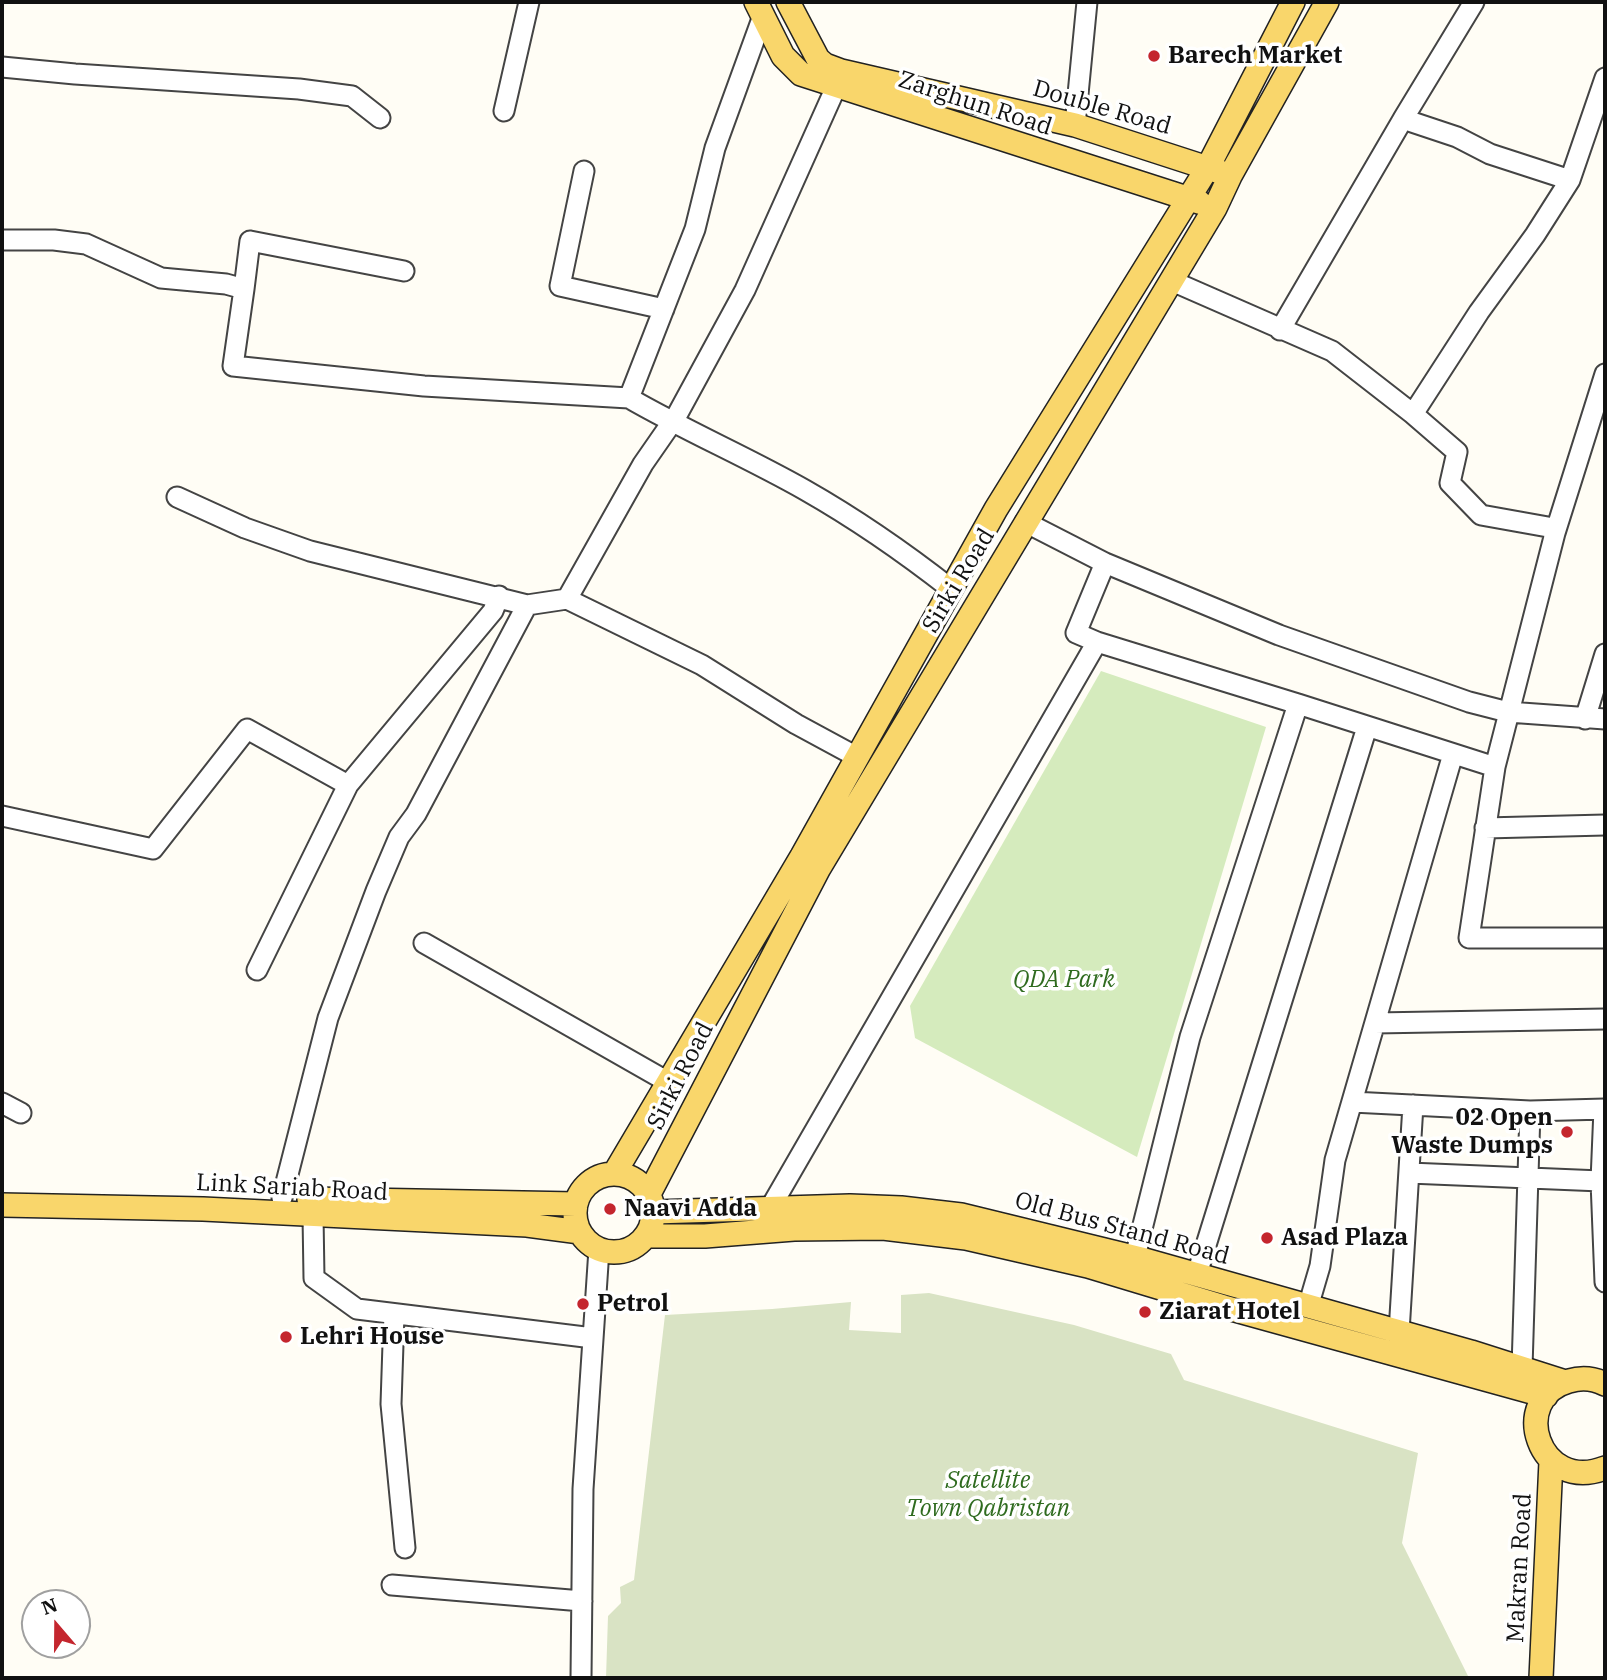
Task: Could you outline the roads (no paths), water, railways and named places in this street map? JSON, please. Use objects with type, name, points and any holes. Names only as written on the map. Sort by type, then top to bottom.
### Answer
[{"type":"main road","name":"Double Road","points":[[788,2],[818,59],[839,79],[1075,125],[1230,176]]},
{"type":"main road","name":"Sirki Road","points":[[614,1174],[802,856],[996,509],[1208,167],[1293,2]]},
{"type":"main road","name":"Sirki Road","points":[[651,1203],[819,868],[1215,208],[1230,176],[1327,2]]},
{"type":"main road","name":"Zarghun Road","points":[[759,9],[783,56],[801,75],[839,79],[1215,208]]},
{"type":"main road","points":[[606,1174],[614,1174],[635,1179],[651,1203],[652,1225],[646,1236],[636,1245],[625,1251],[612,1252],[599,1249],[586,1240],[575,1218],[576,1204],[584,1188],[606,1174]]},
{"type":"main road","name":"Link Sariab Road","points":[[2,1189],[576,1204]]},
{"type":"main road","name":"Old Bus Stand Road","points":[[651,1203],[769,1210],[850,1206],[901,1208],[949,1214],[1135,1257],[1565,1382]]},
{"type":"main road","name":"Link Sariab Road","points":[[2,1205],[313,1214],[527,1225],[580,1232]]},
{"type":"main road","name":"Old Bus Stand Road","points":[[646,1236],[883,1228],[965,1238],[1088,1266],[1224,1307],[1546,1396]]},
{"type":"main road","points":[[1605,1384],[1596,1379],[1580,1378],[1565,1382],[1546,1396],[1539,1409],[1536,1430],[1542,1450],[1551,1461],[1564,1469],[1578,1473],[1605,1468]]},
{"type":"main road","name":"Makran Road","points":[[1541,1678],[1551,1461]]},
{"type":"street","points":[[504,111],[529,2]]},
{"type":"street","points":[[1075,125],[1087,2]]},
{"type":"street","points":[[1280,330],[1474,2]]},
{"type":"street","points":[[629,398],[695,229],[715,148],[759,9]]},
{"type":"street","points":[[2,66],[75,74],[299,89],[352,96],[380,118]]},
{"type":"street","points":[[1413,414],[1570,180],[1605,78]]},
{"type":"street","points":[[567,599],[643,464],[671,423],[745,290],[839,79]]},
{"type":"street","points":[[1403,119],[1457,137],[1490,154],[1570,180]]},
{"type":"street","points":[[584,171],[560,286],[664,309]]},
{"type":"street","points":[[2,240],[54,240],[86,244],[161,278],[226,284],[244,289]]},
{"type":"street","points":[[404,271],[250,241],[233,366],[424,386],[629,398],[671,423],[804,490],[913,559],[951,589]]},
{"type":"street","points":[[1172,281],[1332,351],[1457,452],[1450,483],[1481,515],[1548,527],[1555,533]]},
{"type":"street","points":[[1605,374],[1555,533],[1508,712],[1495,767],[1469,938],[1605,939]]},
{"type":"street","points":[[177,497],[245,528],[310,551],[527,604],[567,599],[702,665],[796,724],[857,757]]},
{"type":"street","points":[[1025,523],[1105,563],[1279,635],[1469,702],[1508,712],[1605,719]]},
{"type":"street","points":[[1105,563],[1076,633],[1097,642],[1495,767]]},
{"type":"street","points":[[257,970],[348,785],[494,611],[499,596]]},
{"type":"street","points":[[282,1198],[328,1018],[376,891],[399,837],[416,814],[527,604]]},
{"type":"street","points":[[769,1210],[1097,642]]},
{"type":"street","points":[[1585,719],[1605,654]]},
{"type":"street","points":[[1135,1257],[1190,1037],[1298,704]]},
{"type":"street","points":[[1197,1275],[1367,727]]},
{"type":"street","points":[[2,816],[153,849],[247,729],[348,785]]},
{"type":"street","points":[[1308,1307],[1320,1266],[1335,1160],[1453,754]]},
{"type":"street","points":[[1485,828],[1605,825]]},
{"type":"street","points":[[424,943],[668,1082]]},
{"type":"street","points":[[1375,1023],[1605,1019]]},
{"type":"street","points":[[1352,1102],[1530,1111],[1605,1109],[1601,1181],[1605,1282]]},
{"type":"street","points":[[2,1103],[21,1113]]},
{"type":"street","points":[[1399,1332],[1413,1105]]},
{"type":"street","points":[[1522,1368],[1530,1111]]},
{"type":"street","points":[[1409,1173],[1601,1181]]},
{"type":"street","points":[[313,1214],[314,1278],[357,1309],[593,1338]]},
{"type":"street","points":[[581,1678],[583,1489],[599,1249]]},
{"type":"street","points":[[394,1314],[391,1404],[405,1548]]},
{"type":"street","points":[[393,1585],[582,1601]]},
{"type":"place","name":"Barech Market","points":[[1154,56]]},
{"type":"place","name":"02 Open Waste Dumps","points":[[1567,1132]]},
{"type":"place","name":"Naavi Adda","points":[[610,1209]]},
{"type":"place","name":"Asad Plaza","points":[[1267,1238]]},
{"type":"place","name":"Petrol","points":[[583,1304]]},
{"type":"place","name":"Ziarat Hotel","points":[[1145,1312]]},
{"type":"place","name":"Lehri House","points":[[286,1337]]},
{"type":"park label","name":"QDA Park","points":[[1064,980]]},
{"type":"park label","name":"Satellite Town Qabristan","points":[[988,1495]]}]
